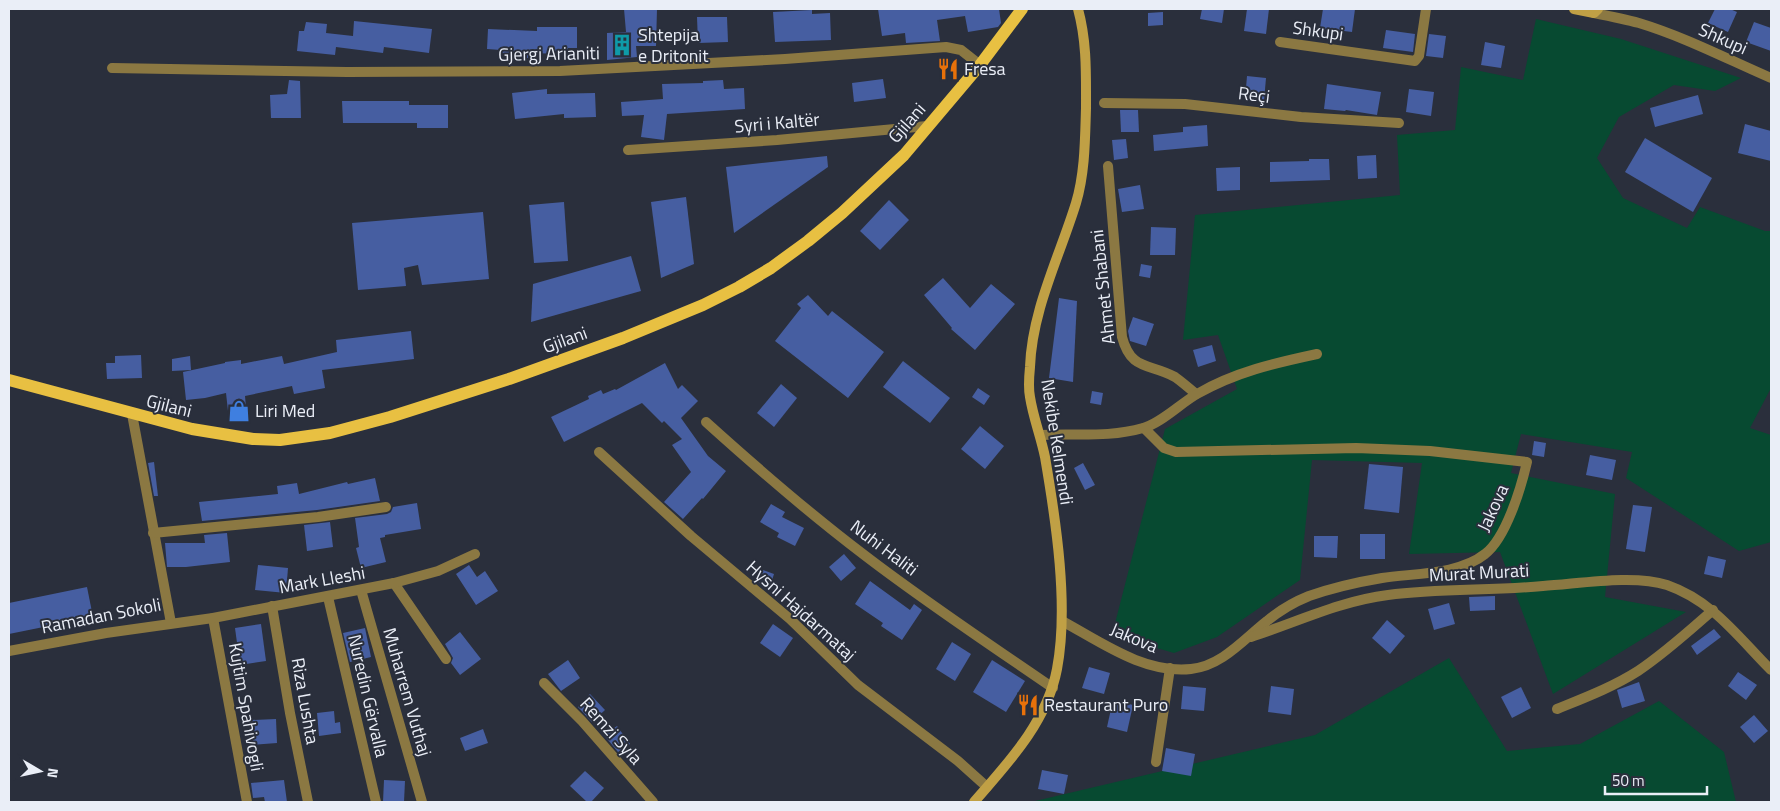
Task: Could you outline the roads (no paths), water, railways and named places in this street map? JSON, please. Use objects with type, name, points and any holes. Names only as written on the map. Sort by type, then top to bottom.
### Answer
[{"type":"main road","name":"Gjilani","points":[[9,380],[132,414],[229,436],[280,440],[304,438],[390,417],[534,370],[668,321],[740,287],[771,268],[842,213],[904,155],[980,65],[1022,9]]},
{"type":"street","name":"Nekibe Kelmendi","points":[[974,802],[1015,754],[1045,708],[1053,688],[1060,647],[1062,621],[1060,560],[1045,457],[1029,394],[1031,339],[1043,297],[1076,201],[1086,144],[1086,52],[1078,9]]},
{"type":"street","name":"Shkupi","points":[[1280,42],[1415,61],[1419,56],[1426,9]]},
{"type":"street","name":"Shkupi","points":[[1574,9],[1596,11],[1639,23],[1697,45],[1771,78]]},
{"type":"street","name":"Gjergj Arianiti","points":[[112,68],[287,71],[560,71],[747,61],[946,47],[961,50],[980,65]]},
{"type":"street","name":"Reçi","points":[[1104,103],[1185,104],[1301,117],[1399,123]]},
{"type":"street","name":"Syri i Kaltër","points":[[628,150],[776,140],[928,126]]},
{"type":"street","name":"Ahmet Shabani","points":[[1108,166],[1122,337],[1125,348],[1131,358],[1142,365],[1174,377],[1196,394]]},
{"type":"street","points":[[1040,435],[1069,433],[1106,435],[1144,428],[1196,394],[1227,378],[1266,365],[1317,354]]},
{"type":"street","name":"Ramadan Sokoli","points":[[9,651],[171,623],[132,414]]},
{"type":"street","name":"Nuhi Haliti","points":[[706,422],[748,460],[864,555],[961,626],[1053,688]]},
{"type":"street","name":"Jakova","points":[[1062,621],[1125,656],[1145,663],[1170,668],[1193,669],[1210,664],[1225,656],[1281,611],[1307,597],[1381,578],[1453,568],[1471,563],[1486,554],[1497,540],[1508,518],[1520,489],[1527,462],[1430,451],[1356,448],[1176,452],[1164,448],[1144,428]]},
{"type":"street","name":"Hysni Hajdarmataj","points":[[598,452],[691,536],[790,619],[858,685],[958,761],[987,787]]},
{"type":"street","points":[[153,533],[318,517],[386,507]]},
{"type":"street","name":"Mark Lleshi","points":[[171,623],[213,618],[394,584],[438,571],[475,554]]},
{"type":"street","name":"Murat Murati","points":[[1246,639],[1297,622],[1318,612],[1388,595],[1645,581],[1666,585],[1683,592],[1714,610],[1771,670]]},
{"type":"street","points":[[394,584],[446,659]]},
{"type":"street","name":"Muharrem Vuthaj","points":[[362,590],[422,802]]},
{"type":"street","name":"Nuredin Gërvalla","points":[[328,596],[376,802]]},
{"type":"street","name":"Riza Lushta","points":[[272,606],[290,713],[308,802]]},
{"type":"street","points":[[1557,709],[1608,688],[1636,672],[1714,610]]},
{"type":"street","name":"Kujtim Spahivogli","points":[[213,618],[247,802]]},
{"type":"street","points":[[1156,762],[1170,668]]},
{"type":"street","name":"Remzi Syla","points":[[544,683],[582,721],[653,802]]},
{"type":"place","name":"Shtepija e Dritonit","points":[[622,45]]},
{"type":"place","name":"Fresa","points":[[948,69]]},
{"type":"place","name":"Liri Med","points":[[239,411]]},
{"type":"place","name":"Restaurant Puro","points":[[1028,705]]}]
